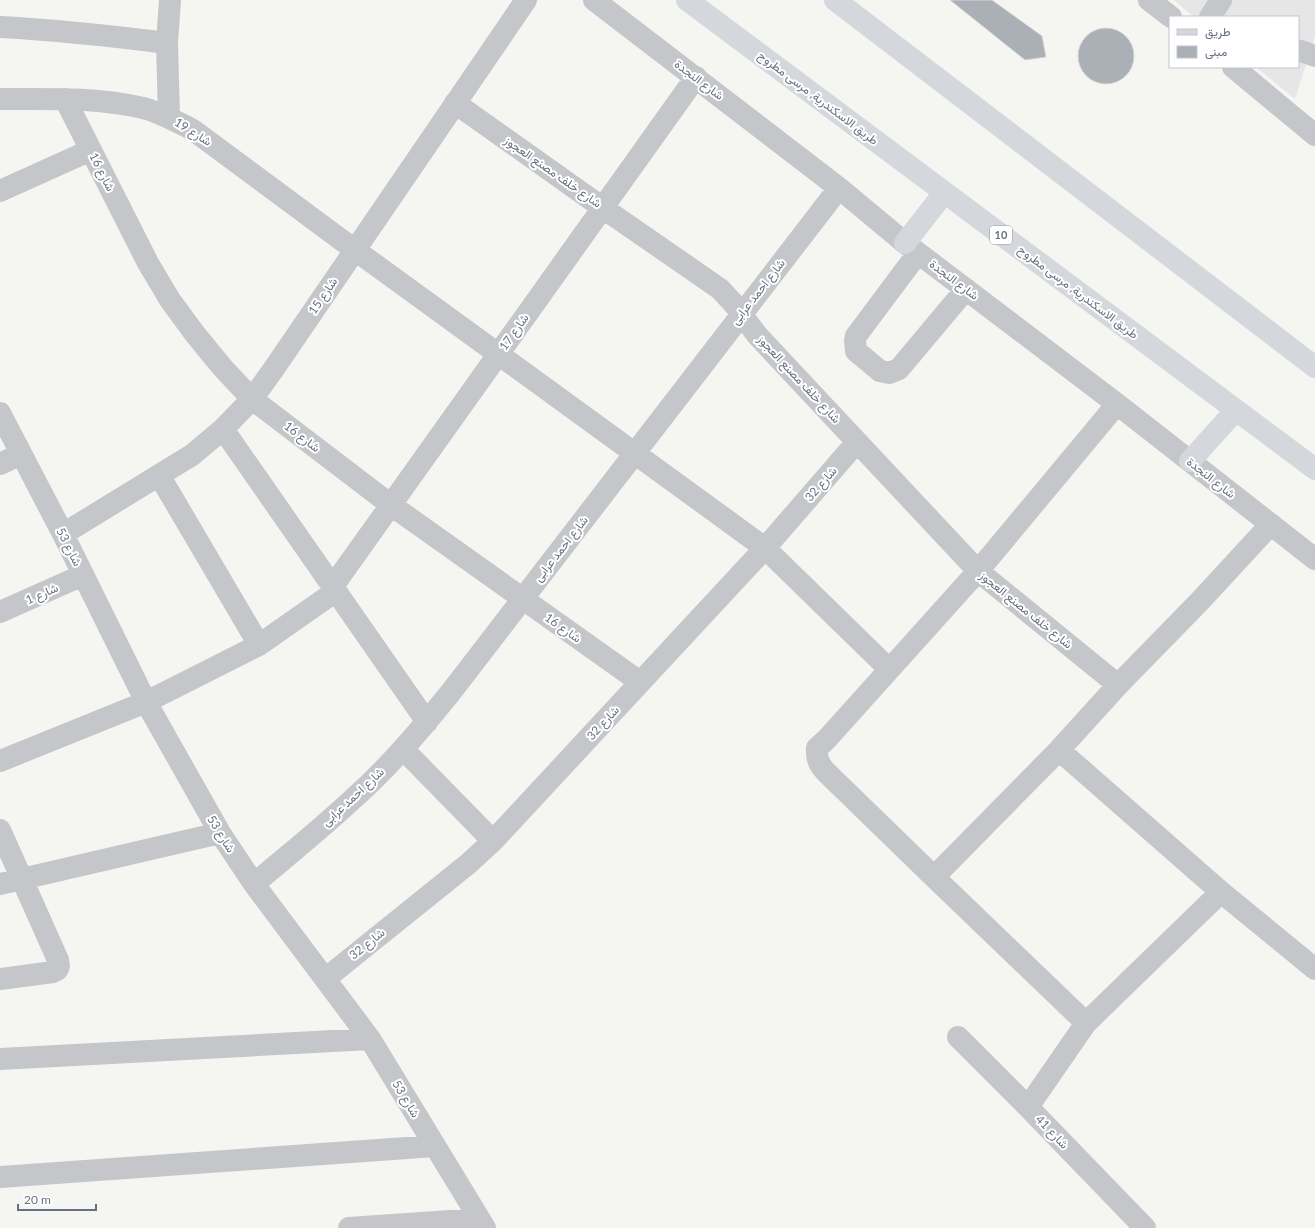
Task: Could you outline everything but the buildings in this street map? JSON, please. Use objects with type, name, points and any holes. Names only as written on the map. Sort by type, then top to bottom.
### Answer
[{"type":"main road","name":"طريق الاسكندرية, مرسى مطروح","points":[[687,0],[1315,469]]},
{"type":"main road","points":[[835,0],[1315,367]]},
{"type":"main road","points":[[911,248],[944,193]]},
{"type":"main road","points":[[1190,461],[1236,410]]},
{"type":"street","points":[[169,118],[167,43],[170,0]]},
{"type":"street","name":"شارع 15","points":[[63,534],[192,455],[224,429],[252,399],[526,0]]},
{"type":"street","name":"شارع النجدة","points":[[594,0],[839,188],[911,248],[1117,404],[1315,559]]},
{"type":"street","points":[[1149,0],[1170,16]]},
{"type":"street","points":[[1211,16],[1221,0]]},
{"type":"street","points":[[0,27],[100,34],[167,43]]},
{"type":"street","points":[[1234,68],[1313,127]]},
{"type":"street","name":"شارع 17","points":[[0,761],[146,702],[259,645],[334,589],[391,505],[696,77]]},
{"type":"street","name":"شارع 19","points":[[0,99],[65,98],[98,100],[144,108],[193,130],[355,250],[765,548],[889,669]]},
{"type":"street","name":"شارع 16","points":[[65,98],[148,263],[170,300],[222,367],[252,399],[391,505],[640,682]]},
{"type":"street","name":"شارع خلف مصنع العجوز","points":[[455,103],[728,296],[757,335],[978,571],[1118,685]]},
{"type":"street","points":[[0,191],[91,150]]},
{"type":"street","name":"شارع احمد عرابى","points":[[254,884],[354,798],[403,749],[427,722],[839,188]]},
{"type":"street","points":[[911,248],[856,336],[856,351],[880,371],[889,373],[899,369],[966,289]]},
{"type":"street","points":[[1086,1023],[828,774],[820,766],[816,757],[817,748],[826,740],[978,571],[1117,404]]},
{"type":"street","name":"شارع 53","points":[[0,414],[63,534],[146,702],[220,833],[254,884],[370,1039],[482,1224]]},
{"type":"street","points":[[224,429],[427,722]]},
{"type":"street","name":"شارع 32","points":[[325,979],[468,864],[493,841],[765,548],[857,442]]},
{"type":"street","points":[[0,464],[21,454]]},
{"type":"street","points":[[159,475],[259,645]]},
{"type":"street","points":[[934,877],[1059,750],[1118,685],[1200,601],[1271,524]]},
{"type":"street","name":"شارع 1","points":[[0,612],[83,575]]},
{"type":"street","points":[[403,749],[493,841]]},
{"type":"street","points":[[1059,750],[1221,892],[1315,969]]},
{"type":"street","points":[[0,830],[58,960],[59,966],[57,970],[53,972],[0,979]]},
{"type":"street","points":[[0,884],[220,833]]},
{"type":"street","points":[[1028,1107],[1086,1023],[1221,892]]},
{"type":"street","name":"شارع 41","points":[[958,1037],[1145,1228]]},
{"type":"street","points":[[0,1059],[370,1039]]},
{"type":"street","points":[[0,1177],[435,1146]]},
{"type":"street","points":[[350,1228],[482,1224]]},
{"type":"shaded area","points":[[1174,0],[1315,0],[1315,36],[1295,99],[1257,68],[1299,68],[1299,16],[1193,16]]}]
